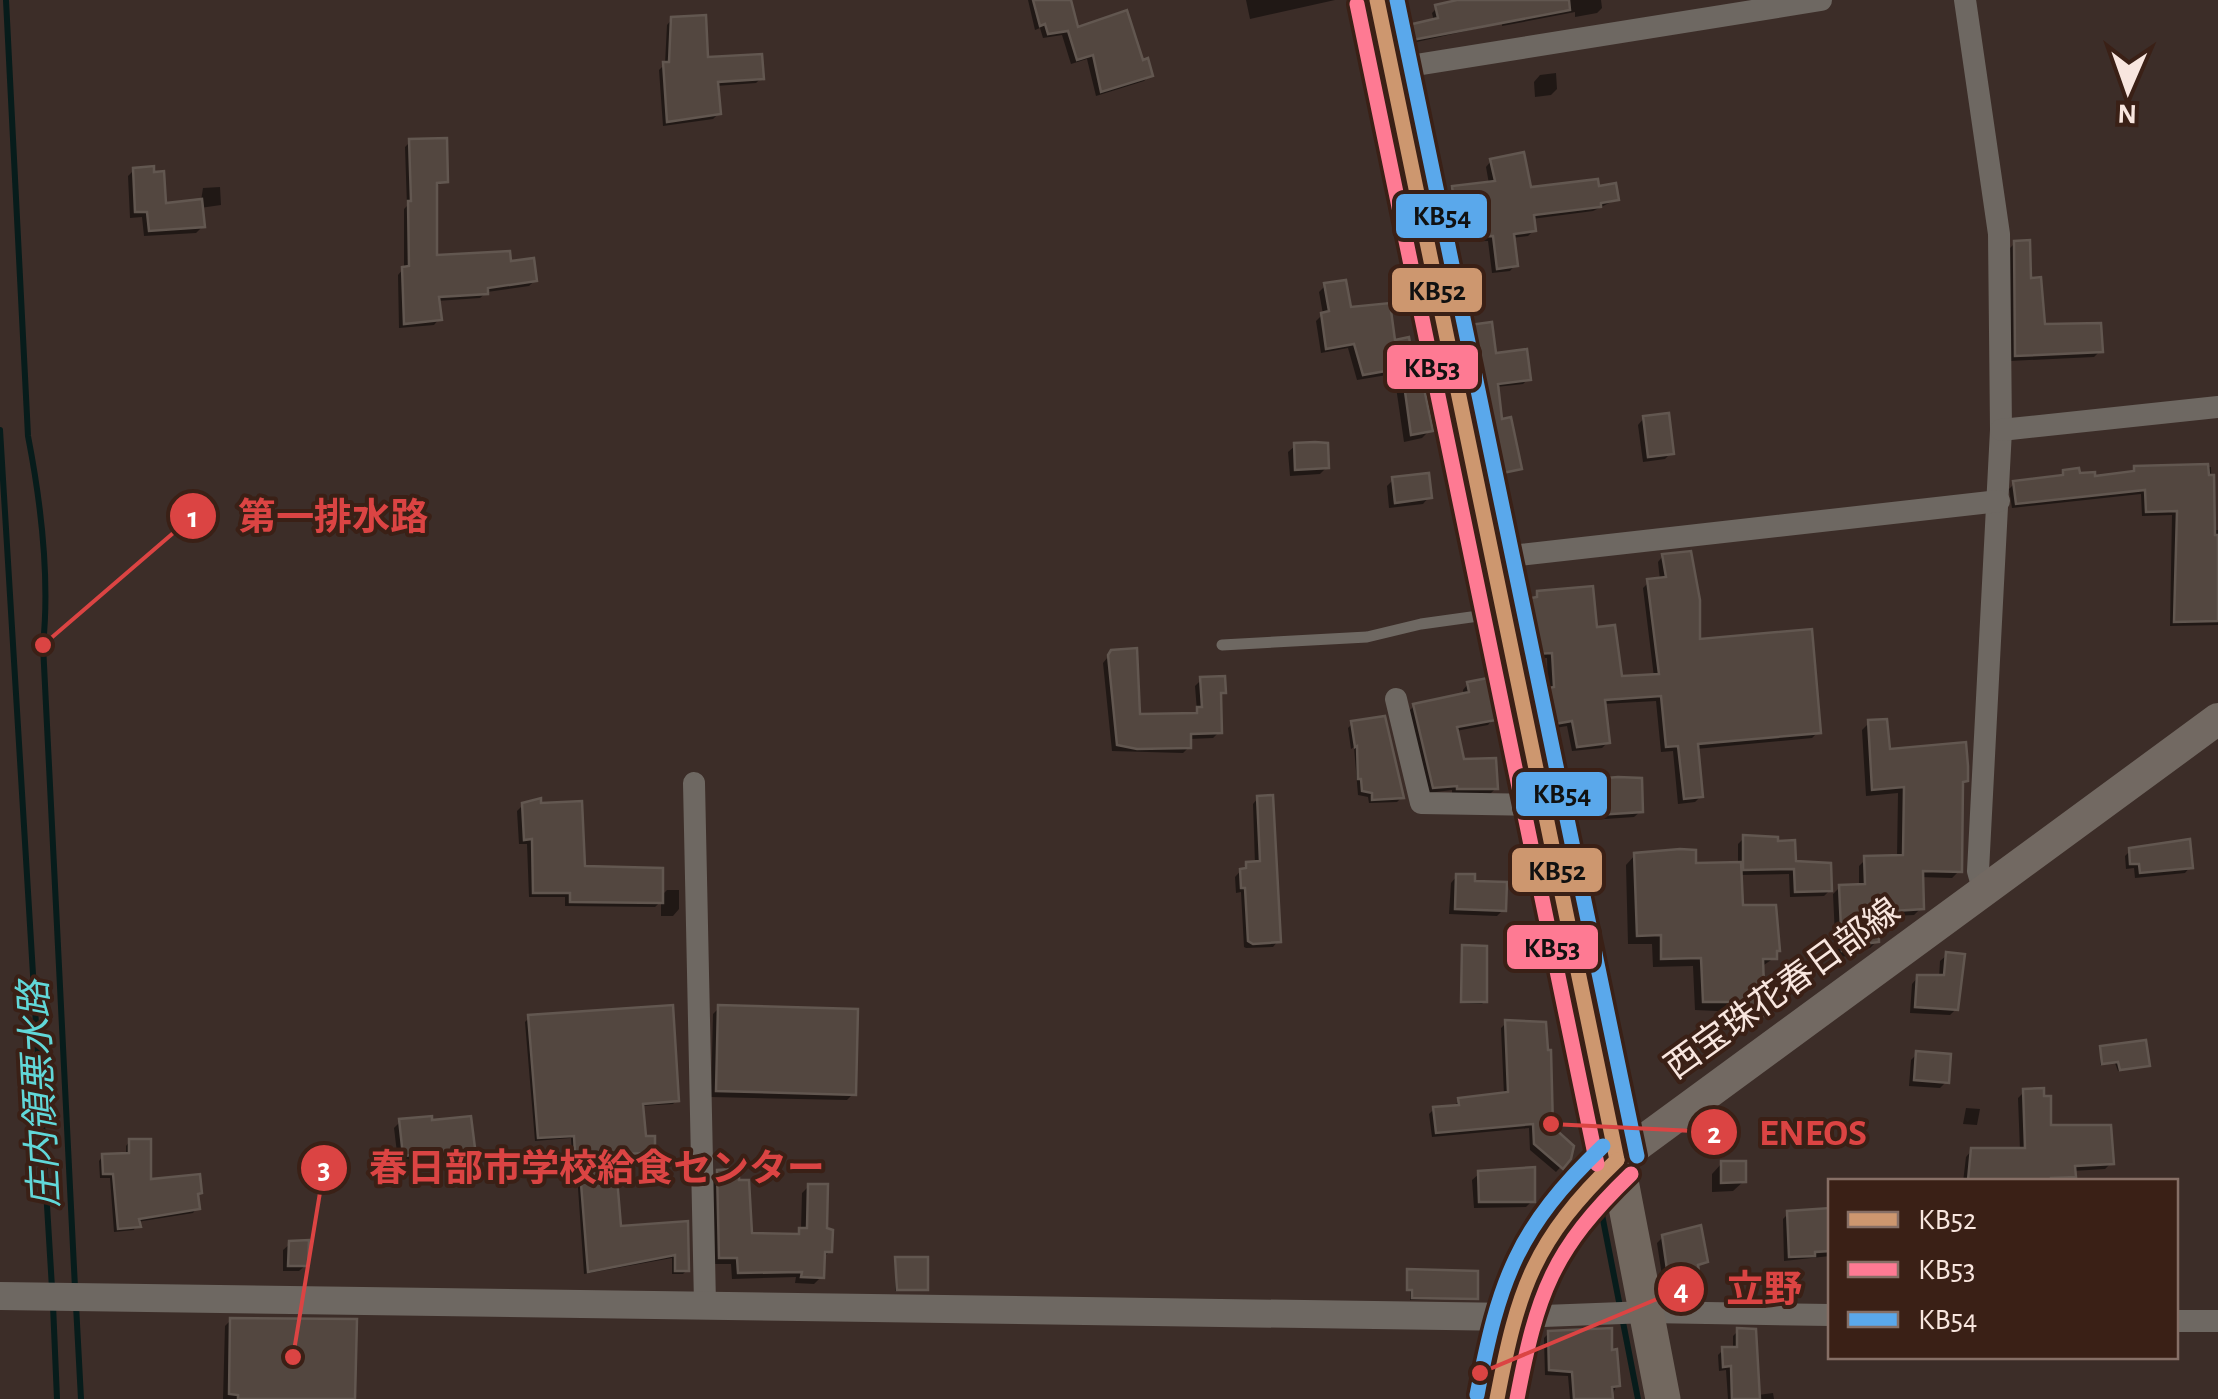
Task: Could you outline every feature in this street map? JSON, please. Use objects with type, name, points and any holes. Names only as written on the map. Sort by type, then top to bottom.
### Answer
[{"type":"main road","points":[[1376,0],[1663,1399]]},
{"type":"main road","name":"西宝珠花春日部線","points":[[1498,1399],[1515,1317],[1544,1242],[1580,1195],[1617,1160],[2218,719]]},
{"type":"street","points":[[1391,69],[1821,0]]},
{"type":"street","points":[[1965,0],[1998,234],[2001,430],[1978,871],[1983,889]]},
{"type":"street","points":[[2001,430],[2218,407]]},
{"type":"street","points":[[1493,558],[1999,501]]},
{"type":"street","points":[[1396,699],[1421,803],[1544,805]]},
{"type":"street","points":[[694,784],[705,1304]]},
{"type":"street","points":[[0,1296],[1515,1317],[1648,1312],[1828,1315]]},
{"type":"street","points":[[2178,1321],[2218,1322]]},
{"type":"lane","points":[[1222,644],[1367,637],[1421,624],[1504,612]]},
{"type":"building","points":[[1033,0],[1071,0],[1078,27],[1127,10],[1143,60],[1148,58],[1153,76],[1101,92],[1093,55],[1077,60],[1068,31],[1048,34],[1045,24],[1040,26]]},
{"type":"building","points":[[1457,0],[1569,0],[1570,10],[1407,41],[1404,26],[1438,18],[1435,5]]},
{"type":"building","points":[[706,15],[708,57],[762,54],[764,79],[718,82],[721,114],[667,122],[663,62],[669,62],[671,17]]},
{"type":"building","points":[[447,138],[448,182],[437,183],[437,255],[510,251],[511,261],[534,258],[537,281],[488,288],[488,294],[439,297],[442,320],[404,324],[402,267],[409,266],[411,201],[409,139]]},
{"type":"building","points":[[1524,152],[1531,187],[1598,179],[1599,186],[1616,183],[1619,200],[1601,203],[1601,207],[1534,215],[1536,231],[1514,234],[1518,266],[1497,269],[1493,236],[1458,237],[1452,186],[1495,181],[1490,159]]},
{"type":"building","points":[[154,166],[154,172],[164,171],[166,203],[202,199],[205,227],[149,231],[147,212],[135,212],[133,168]]},
{"type":"building","points":[[2030,240],[2031,278],[2041,277],[2045,324],[2101,323],[2103,352],[2015,356],[2014,241]]},
{"type":"building","points":[[1346,280],[1351,307],[1390,303],[1395,340],[1409,337],[1414,366],[1363,375],[1354,344],[1326,349],[1321,313],[1329,311],[1324,283]]},
{"type":"building","points":[[1492,322],[1496,353],[1527,349],[1531,380],[1498,384],[1502,419],[1511,417],[1522,469],[1498,474],[1469,325]]},
{"type":"building","points":[[1421,374],[1433,431],[1411,435],[1403,377]]},
{"type":"building","points":[[1669,413],[1674,454],[1648,457],[1643,416]]},
{"type":"building","points":[[1294,443],[1328,443],[1329,468],[1295,470]]},
{"type":"building","points":[[2208,464],[2209,475],[2214,475],[2218,535],[2218,621],[2174,622],[2177,511],[2146,512],[2145,490],[2016,504],[2013,481],[2063,475],[2063,470],[2079,468],[2080,473],[2095,472],[2095,476],[2134,471],[2134,466]]},
{"type":"building","points":[[1429,473],[1432,498],[1395,503],[1392,477]]},
{"type":"building","points":[[1691,551],[1700,600],[1700,639],[1812,629],[1821,733],[1698,744],[1703,797],[1684,799],[1678,746],[1666,747],[1661,696],[1605,700],[1610,743],[1577,747],[1572,721],[1549,725],[1543,689],[1554,687],[1552,653],[1536,654],[1531,598],[1537,597],[1537,591],[1593,586],[1597,627],[1615,625],[1622,676],[1659,674],[1647,579],[1666,577],[1662,554]]},
{"type":"building","points":[[1137,648],[1140,714],[1197,713],[1197,707],[1202,707],[1200,677],[1225,676],[1226,693],[1221,693],[1222,733],[1191,734],[1191,748],[1137,749],[1117,745],[1108,655],[1111,650]]},
{"type":"building","points":[[1488,678],[1496,720],[1457,727],[1464,759],[1496,758],[1498,789],[1433,788],[1413,704],[1469,692],[1467,682]]},
{"type":"building","points":[[1385,716],[1404,798],[1372,800],[1372,793],[1362,791],[1358,779],[1351,721]]},
{"type":"building","points":[[1887,719],[1890,749],[1966,742],[1968,781],[1963,782],[1962,872],[1923,871],[1924,909],[1878,912],[1879,942],[1864,944],[1859,950],[1842,951],[1839,885],[1865,884],[1864,856],[1903,855],[1904,787],[1872,790],[1868,720]]},
{"type":"building","points":[[1642,778],[1643,812],[1597,815],[1595,779]]},
{"type":"building","points":[[1273,795],[1281,942],[1253,944],[1248,941],[1240,869],[1246,868],[1246,862],[1260,861],[1257,796]]},
{"type":"building","points":[[541,798],[541,803],[582,801],[585,866],[663,868],[663,903],[570,902],[570,893],[533,893],[532,839],[524,840],[522,803]]},
{"type":"building","points":[[1743,835],[1795,840],[1796,861],[1831,863],[1832,891],[1795,892],[1794,869],[1743,870]]},
{"type":"building","points":[[2190,839],[2193,868],[2140,873],[2139,864],[2130,864],[2129,848]]},
{"type":"building","points":[[1696,850],[1696,863],[1741,862],[1743,905],[1776,905],[1780,951],[1777,959],[1763,959],[1765,1016],[1748,1017],[1747,1004],[1741,1002],[1703,1002],[1701,958],[1661,959],[1661,935],[1637,936],[1634,853]]},
{"type":"building","points":[[1456,874],[1475,874],[1475,881],[1507,882],[1506,911],[1455,909]]},
{"type":"building","points":[[1462,945],[1487,946],[1487,1002],[1461,1002]]},
{"type":"building","points":[[1946,952],[1965,954],[1958,1010],[1915,1007],[1917,975],[1944,975]]},
{"type":"building","points":[[673,1005],[679,1101],[643,1104],[646,1136],[655,1136],[655,1153],[615,1154],[621,1226],[688,1221],[689,1271],[675,1271],[675,1255],[588,1272],[574,1136],[538,1138],[528,1015]]},
{"type":"building","points":[[718,1005],[858,1009],[856,1095],[716,1091]]},
{"type":"building","points":[[1505,1020],[1546,1022],[1551,1050],[1553,1127],[1574,1146],[1563,1169],[1534,1144],[1533,1124],[1436,1133],[1433,1107],[1459,1105],[1458,1098],[1508,1092]]},
{"type":"building","points":[[2146,1040],[2150,1066],[2120,1070],[2118,1062],[2102,1064],[2100,1046]]},
{"type":"building","points":[[1916,1051],[1951,1054],[1949,1083],[1914,1080]]},
{"type":"building","points":[[2044,1088],[2044,1096],[2051,1096],[2051,1125],[2111,1125],[2114,1164],[2075,1166],[2076,1177],[1968,1179],[1971,1148],[2025,1148],[2023,1089]]},
{"type":"building","points":[[432,1116],[432,1120],[471,1116],[475,1148],[403,1156],[399,1119]]},
{"type":"building","points":[[129,1139],[151,1139],[151,1179],[200,1174],[200,1209],[139,1219],[141,1227],[118,1229],[113,1174],[103,1174],[102,1154],[129,1153]]},
{"type":"building","points":[[1721,1161],[1746,1161],[1746,1182],[1721,1183]]},
{"type":"building","points":[[1535,1167],[1535,1202],[1479,1202],[1478,1171]]},
{"type":"building","points":[[734,1169],[739,1180],[749,1180],[752,1233],[799,1234],[799,1228],[807,1228],[808,1184],[828,1184],[827,1228],[833,1230],[832,1252],[825,1252],[824,1278],[801,1277],[802,1272],[738,1273],[737,1258],[719,1258],[717,1170]]},
{"type":"building","points":[[1828,1208],[1828,1251],[1789,1257],[1787,1211]]},
{"type":"building","points":[[1701,1225],[1708,1262],[1698,1265],[1702,1292],[1671,1297],[1662,1235]]},
{"type":"building","points":[[309,1240],[308,1266],[288,1266],[289,1241]]},
{"type":"building","points":[[895,1257],[928,1257],[928,1290],[897,1290]]},
{"type":"building","points":[[1407,1269],[1478,1271],[1478,1299],[1412,1298],[1412,1290],[1407,1290]]},
{"type":"building","points":[[230,1318],[357,1319],[355,1399],[238,1399],[238,1395],[229,1394]]},
{"type":"building","points":[[1612,1328],[1612,1350],[1617,1349],[1620,1386],[1612,1387],[1613,1399],[1574,1399],[1572,1372],[1549,1370],[1548,1331]]},
{"type":"building","points":[[1737,1328],[1756,1329],[1760,1399],[1732,1399],[1731,1366],[1723,1367],[1722,1347],[1737,1347]]},
{"type":"waterway","points":[[6,0],[28,436],[45,567],[43,645],[75,1288]]},
{"type":"waterway","points":[[1368,42],[1519,800]]},
{"type":"waterway","name":"庄内領悪水路","points":[[0,430],[52,1288]]},
{"type":"waterway","points":[[1521,812],[1592,1167]]},
{"type":"waterway","points":[[1598,1194],[1638,1399]]},
{"type":"waterway","name":"庄内領悪水路","points":[[53,1305],[57,1399]]},
{"type":"waterway","points":[[76,1305],[81,1399]]},
{"type":"transit line","name":"KB52","points":[[1377,0],[1617,1160]]},
{"type":"transit line","name":"KB54","points":[[1397,0],[1637,1156]]},
{"type":"transit line","name":"KB53","points":[[1357,4],[1597,1164]]},
{"type":"transit line","name":"KB54","points":[[1477,1395],[1494,1319],[1516,1258],[1550,1203],[1603,1146]]},
{"type":"transit line","name":"KB52","points":[[1497,1399],[1513,1326],[1534,1268],[1566,1215],[1617,1160]]},
{"type":"transit line","name":"KB53","points":[[1517,1399],[1532,1330],[1552,1276],[1583,1226],[1631,1174]]},
{"type":"place","name":"第一排水路","points":[[43,645]]},
{"type":"place","name":"ENEOS","points":[[1551,1124]]},
{"type":"place","name":"春日部市学校給食センター","points":[[293,1357]]},
{"type":"place","name":"立野","points":[[1480,1373]]}]
